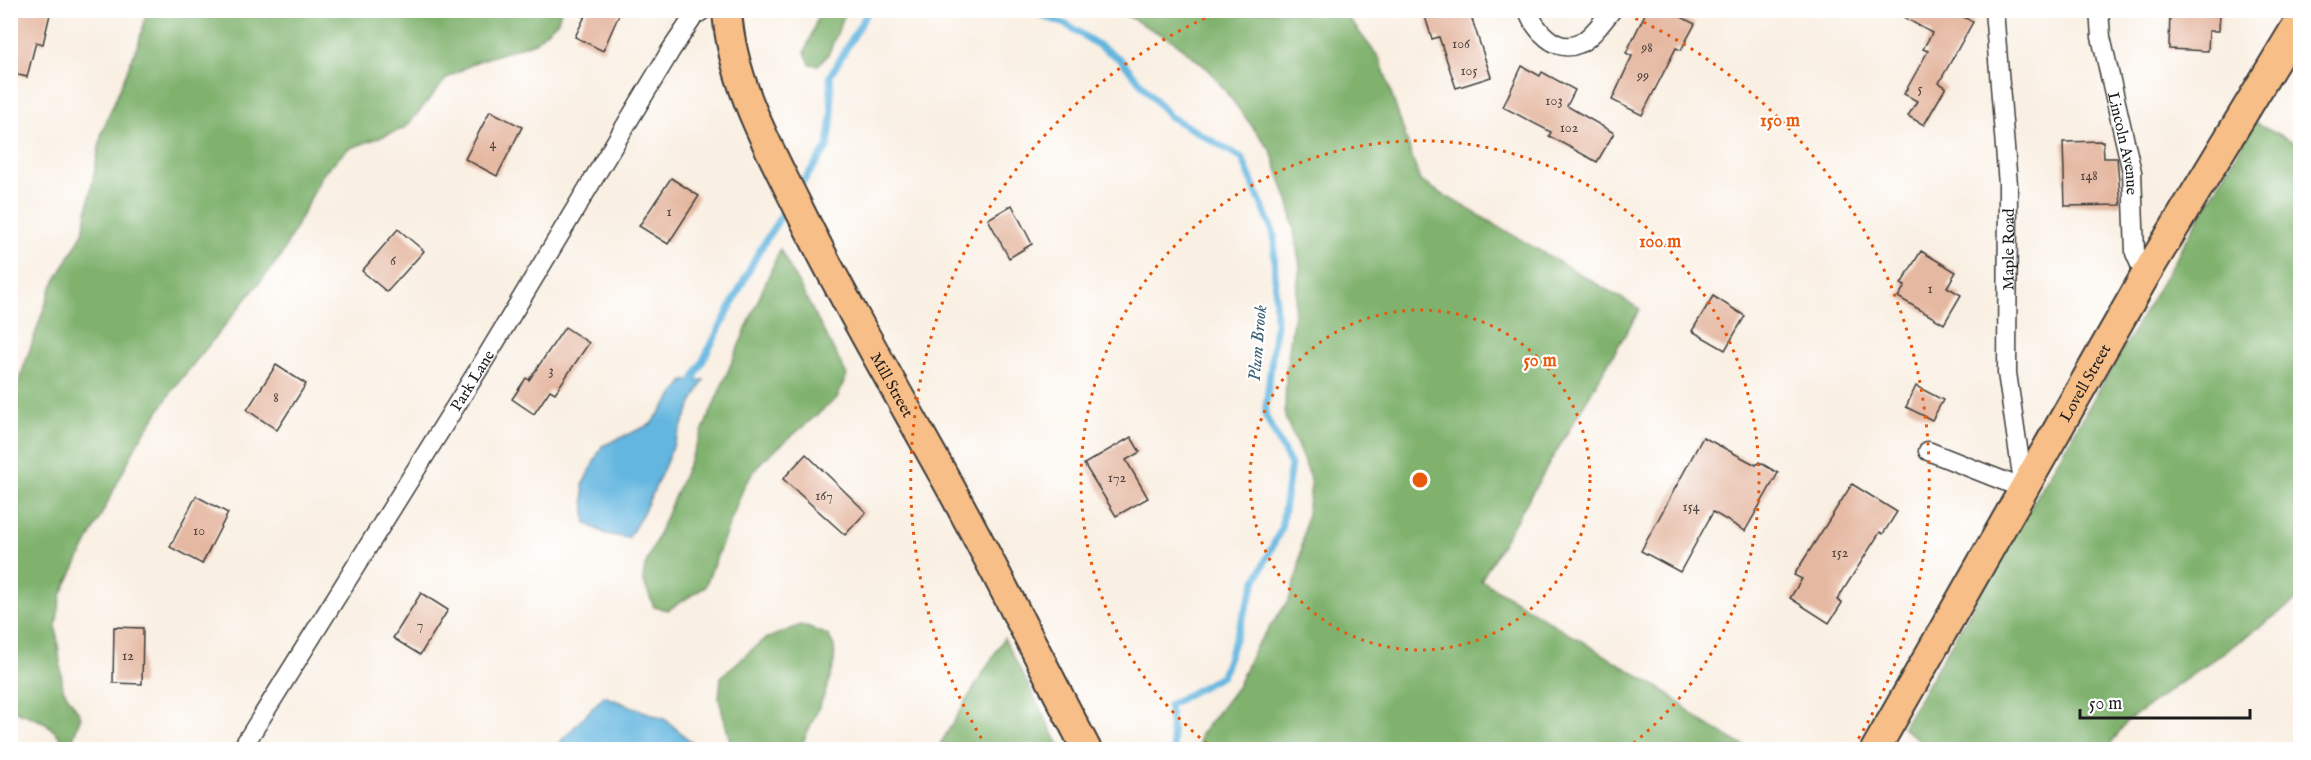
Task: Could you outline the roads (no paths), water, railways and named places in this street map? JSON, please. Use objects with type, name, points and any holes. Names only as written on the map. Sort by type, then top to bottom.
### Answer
[{"type":"main road","name":"Mill Street","points":[[727,10],[729,33],[738,73],[768,147],[828,268],[945,478],[1087,750]]},
{"type":"main road","name":"Lovell Street","points":[[1875,750],[2145,276],[2301,20]]},
{"type":"street","name":"Park Lane","points":[[241,750],[474,378],[671,50],[694,16],[703,10]]},
{"type":"street","points":[[1528,10],[1541,32],[1558,45],[1578,45],[1599,26],[1612,10]]},
{"type":"street","name":"Maple Road","points":[[1994,10],[2008,185],[2007,373],[2024,489]]},
{"type":"street","name":"Lincoln Avenue","points":[[2099,10],[2101,37],[2132,171],[2135,254],[2145,276]]},
{"type":"street","points":[[1928,451],[2024,489]]},
{"type":"water","points":[[704,380],[649,500],[628,538],[606,534],[586,523],[583,484],[602,446],[651,424],[684,381]]},
{"type":"water","points":[[604,696],[666,720],[699,749],[557,749],[562,740]]},
{"type":"waterway","points":[[798,189],[828,146],[832,116],[830,76],[869,10]]},
{"type":"waterway","name":"Plum Brook","points":[[1029,10],[1067,25],[1120,59],[1169,116],[1242,158],[1274,234],[1276,324],[1265,415],[1291,465],[1281,529],[1256,580],[1222,676],[1169,705],[1174,750]]},
{"type":"waterway","points":[[693,380],[758,253],[789,203]]}]
